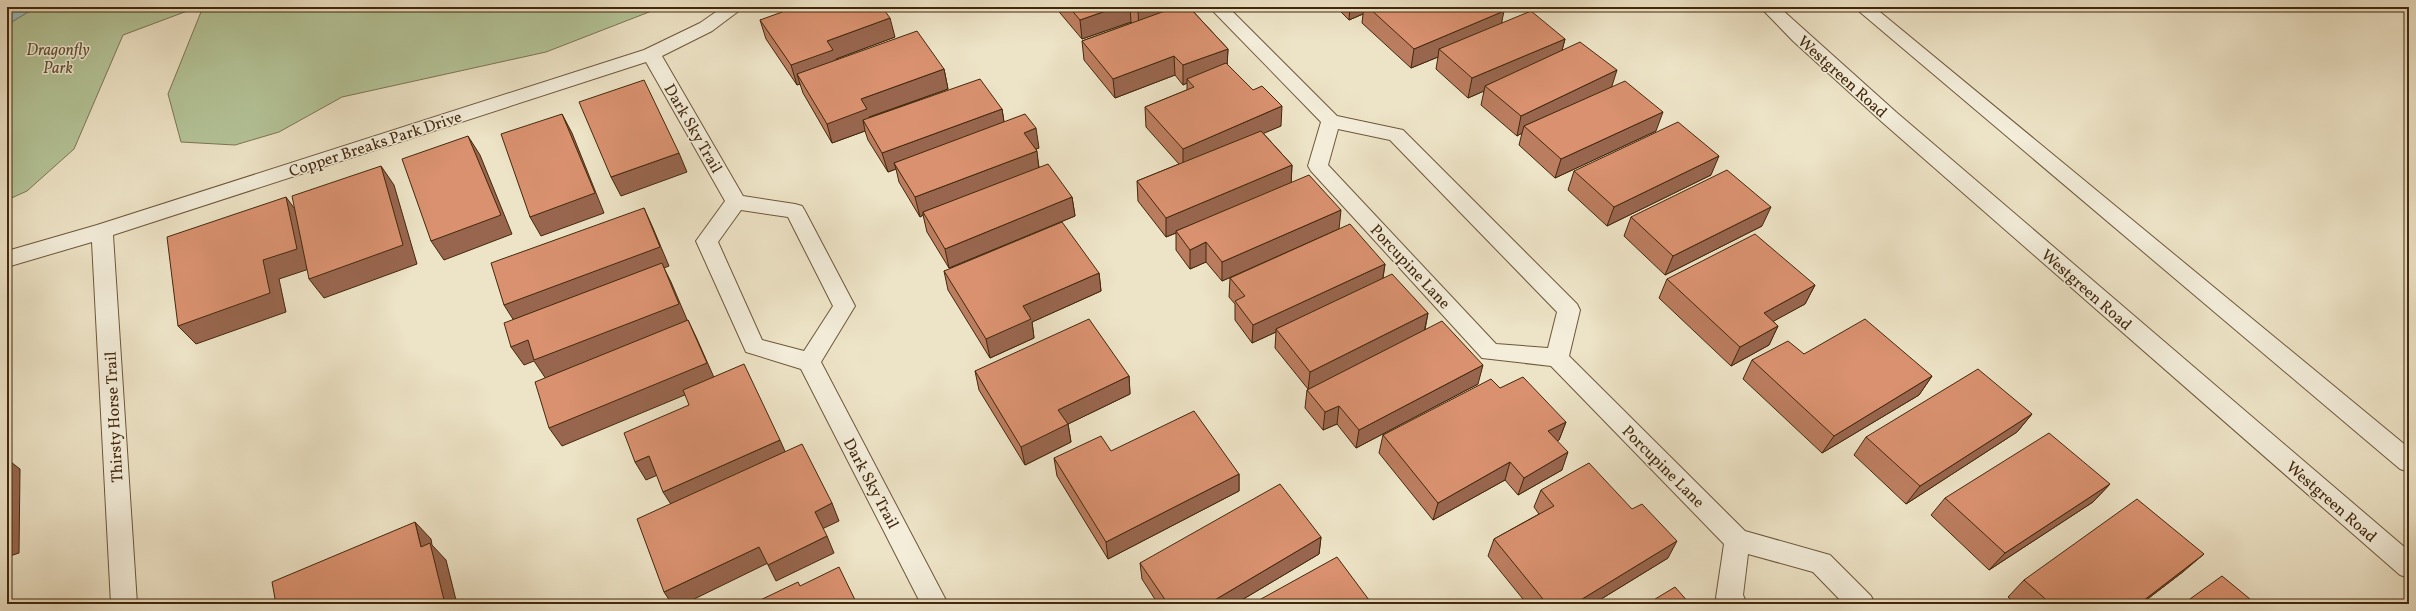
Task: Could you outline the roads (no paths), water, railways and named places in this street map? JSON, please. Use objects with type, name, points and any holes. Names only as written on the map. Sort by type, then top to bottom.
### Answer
[{"type":"street","name":"Copper Breaks Park Drive","points":[[7,259],[102,231],[651,54],[706,27],[735,7]]},
{"type":"street","points":[[1218,7],[1331,121],[1396,136],[1569,310],[1557,358]]},
{"type":"street","name":"Westgreen Road","points":[[1769,7],[1799,37],[1888,117],[2409,567]]},
{"type":"street","points":[[1863,7],[2409,462]]},
{"type":"street","name":"Dark Sky Trail","points":[[651,54],[736,202]]},
{"type":"street","name":"Porcupine Lane","points":[[1331,121],[1318,166],[1490,352],[1557,358],[1737,540]]},
{"type":"street","points":[[736,202],[795,211],[844,306],[808,362],[754,346],[707,241],[736,202]]},
{"type":"street","name":"Thirsty Horse Trail","points":[[102,231],[124,604]]},
{"type":"street","name":"Dark Sky Trail","points":[[808,362],[935,604]]},
{"type":"street","points":[[1734,604],[1729,598],[1737,540],[1821,563],[1862,604]]},
{"type":"water","points":[[7,7],[36,7],[7,25]]},
{"type":"park label","name":"Dragonfly Park","points":[[58,58]]}]
